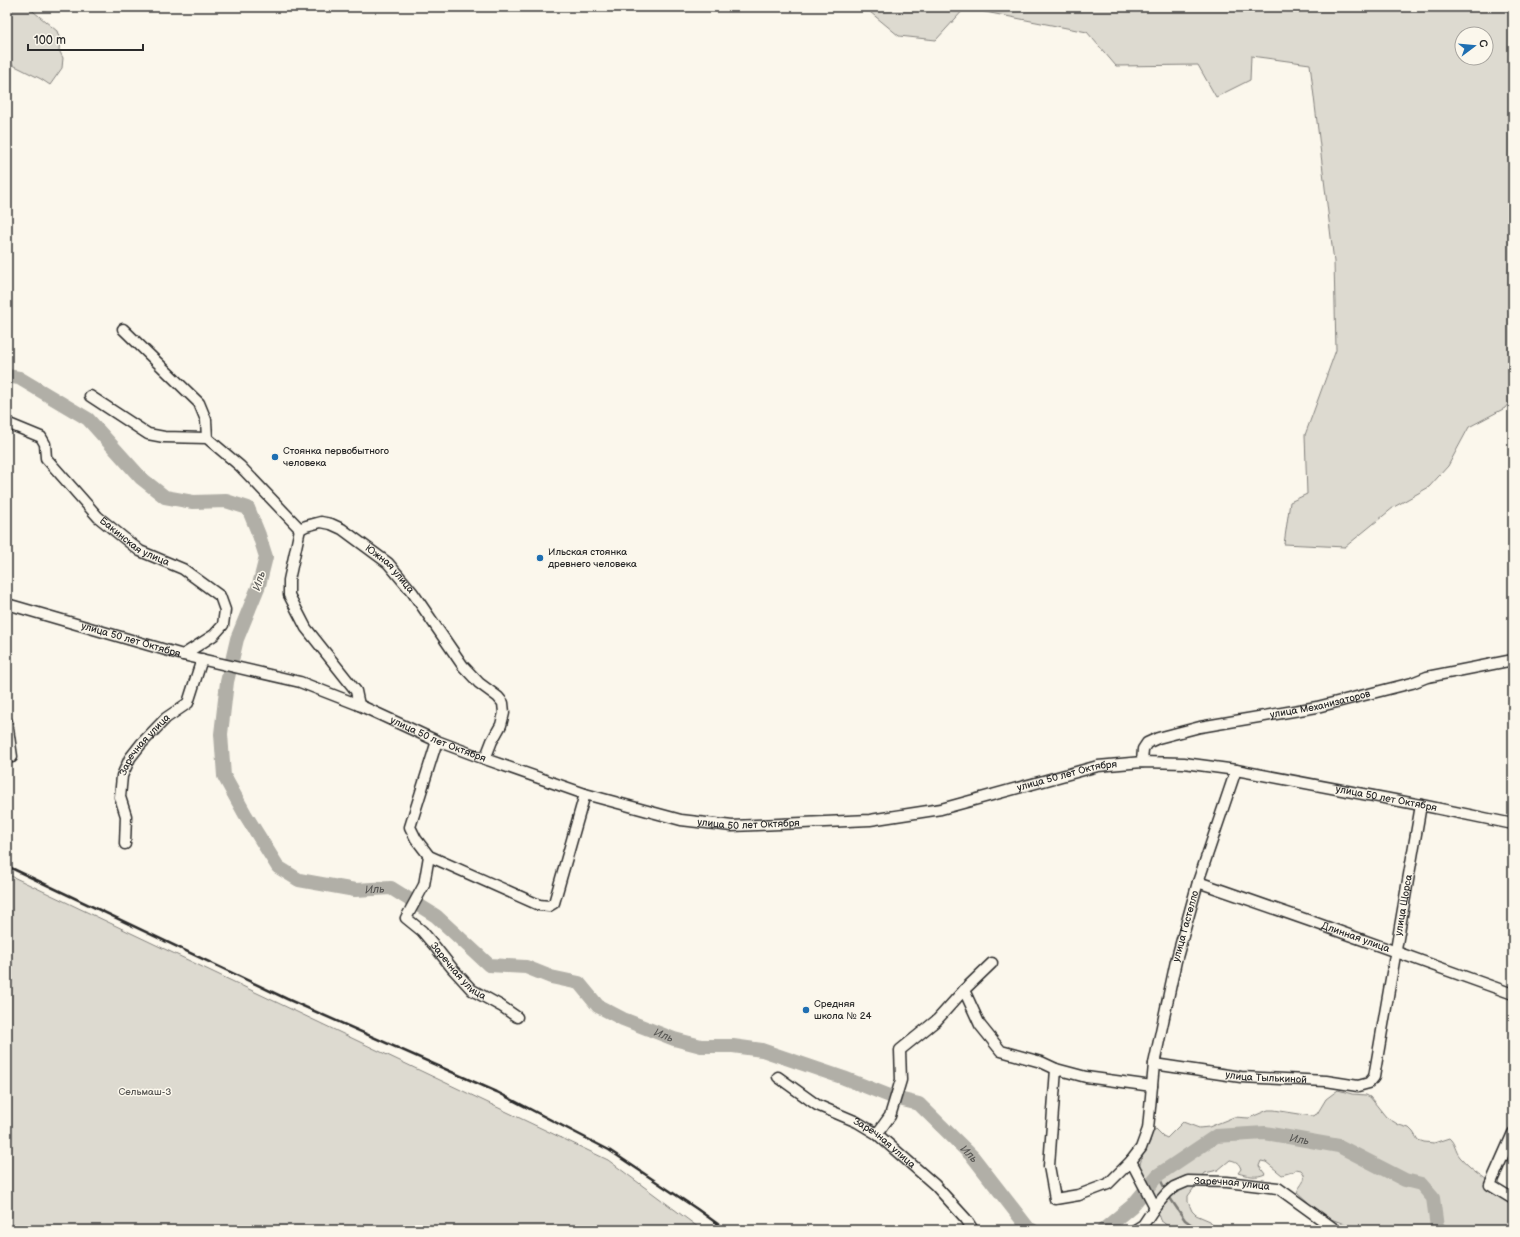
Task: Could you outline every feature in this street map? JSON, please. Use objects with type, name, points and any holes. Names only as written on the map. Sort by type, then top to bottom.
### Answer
[{"type":"street","points":[[123,329],[200,403],[206,420],[207,438]]},
{"type":"street","points":[[90,396],[148,434],[164,437],[207,438],[240,466],[300,529],[289,580],[289,595],[306,628],[356,691],[359,705]]},
{"type":"street","name":"Бакинская улица","points":[[7,422],[41,436],[45,444],[46,458],[98,517],[140,551],[183,569],[220,596],[225,610],[223,625],[214,635],[183,655]]},
{"type":"street","name":"Южная улица","points":[[300,529],[321,522],[331,524],[342,530],[388,563],[413,593],[463,666],[479,683],[498,697],[503,703],[504,713],[501,725],[492,741],[485,759]]},
{"type":"street","name":"улица 50 лет Октября","points":[[7,604],[183,655],[300,682],[359,705],[437,741],[485,759],[585,794],[681,820],[732,826],[870,820],[941,809],[1098,766],[1142,762],[1184,763],[1236,770],[1513,824]]},
{"type":"street","name":"улица Механизаторов","points":[[1142,762],[1143,748],[1147,743],[1158,738],[1200,727],[1318,707],[1412,683],[1427,677],[1513,660]]},
{"type":"street","name":"Заречная улица","points":[[125,844],[126,816],[120,797],[122,776],[130,758],[166,718],[188,703],[207,661]]},
{"type":"street","points":[[7,722],[12,757]]},
{"type":"street","points":[[437,741],[410,827],[416,839],[429,856],[539,904],[549,906],[554,903],[585,794]]},
{"type":"street","name":"улица Гастелло","points":[[1056,1069],[1049,1166],[1055,1199],[1079,1195],[1108,1184],[1131,1161],[1141,1148],[1148,1129],[1154,1064],[1176,961],[1198,882],[1236,770]]},
{"type":"street","name":"улица Щорса","points":[[1374,1077],[1395,952],[1409,883],[1421,805]]},
{"type":"street","name":"Заречная улица","points":[[429,856],[424,885],[406,918],[422,931],[472,990],[501,1006],[517,1017]]},
{"type":"street","name":"Длинная улица","points":[[1198,882],[1513,994]]},
{"type":"street","points":[[877,1134],[890,1116],[901,1080],[900,1050],[937,1020],[964,990],[992,963]]},
{"type":"street","points":[[964,990],[980,1025],[1001,1051],[1086,1077],[1152,1086]]},
{"type":"street","name":"улица Тылькиной","points":[[1154,1064],[1241,1077],[1326,1081],[1358,1086],[1369,1083],[1374,1077]]},
{"type":"street","name":"Заречная улица","points":[[778,1078],[817,1105],[857,1122],[877,1134],[936,1185],[974,1230]]},
{"type":"street","points":[[1513,1132],[1490,1185],[1513,1199]]},
{"type":"street","points":[[1131,1161],[1154,1207]]},
{"type":"street","name":"Заречная улица","points":[[1135,1230],[1143,1225],[1154,1207],[1171,1190],[1188,1180],[1227,1182],[1278,1188],[1336,1230]]},
{"type":"green space","points":[[7,7],[28,7],[57,31],[60,40],[59,50],[63,58],[62,68],[50,85],[7,62]]},
{"type":"green space","points":[[864,7],[1513,7],[1513,397],[1505,408],[1469,427],[1448,466],[1429,487],[1394,507],[1345,547],[1284,544],[1290,502],[1307,494],[1305,435],[1336,350],[1334,262],[1310,64],[1251,56],[1250,80],[1216,97],[1198,65],[1116,66],[1087,32],[965,8],[936,40],[899,36]]},
{"type":"green space","name":"Сельмаш-3","points":[[7,874],[608,1160],[702,1230],[7,1230]]},
{"type":"green space","points":[[1338,1090],[1370,1097],[1386,1117],[1399,1125],[1409,1128],[1418,1140],[1434,1143],[1449,1138],[1453,1142],[1460,1157],[1472,1169],[1491,1182],[1513,1194],[1513,1230],[1370,1230],[1347,1225],[1323,1216],[1297,1192],[1304,1181],[1304,1176],[1301,1170],[1296,1169],[1282,1175],[1266,1162],[1261,1161],[1259,1166],[1265,1174],[1259,1176],[1248,1176],[1238,1173],[1241,1169],[1239,1165],[1230,1160],[1218,1170],[1205,1173],[1188,1196],[1188,1202],[1192,1211],[1196,1215],[1210,1221],[1216,1230],[1173,1230],[1160,1220],[1139,1167],[1144,1151],[1150,1142],[1152,1132],[1156,1129],[1167,1138],[1183,1122],[1199,1128],[1209,1127],[1234,1117],[1249,1118],[1268,1110],[1312,1116],[1317,1114],[1326,1099]]},
{"type":"waterway","name":"Иль","points":[[7,376],[19,378],[88,419],[141,478],[165,497],[193,502],[226,501],[248,508],[266,557],[259,585],[237,639],[227,682],[221,734],[224,776],[245,814],[278,867],[299,880],[355,890],[391,888],[436,916],[489,965],[526,967],[551,977],[579,983],[598,1006],[623,1019],[674,1039],[701,1046],[733,1046],[762,1050],[844,1078],[895,1098],[919,1104],[973,1157],[1029,1229],[1032,1230]]},
{"type":"waterway","name":"Иль","points":[[1103,1230],[1132,1206],[1158,1175],[1216,1136],[1265,1133],[1339,1146],[1405,1180],[1421,1184],[1433,1198],[1437,1227],[1441,1230]]},
{"type":"waterway","points":[[1158,1175],[1166,1191]]},
{"type":"waterway","points":[[1168,1195],[1185,1220],[1199,1230]]},
{"type":"railway","points":[[7,866],[287,999],[497,1092],[609,1150],[726,1230]]},
{"type":"place","name":"Стоянка первобытного человека","points":[[275,457]]},
{"type":"place","name":"Ильская стоянка древнего человека","points":[[540,558]]},
{"type":"place","name":"Средняя школа № 24","points":[[806,1010]]}]
